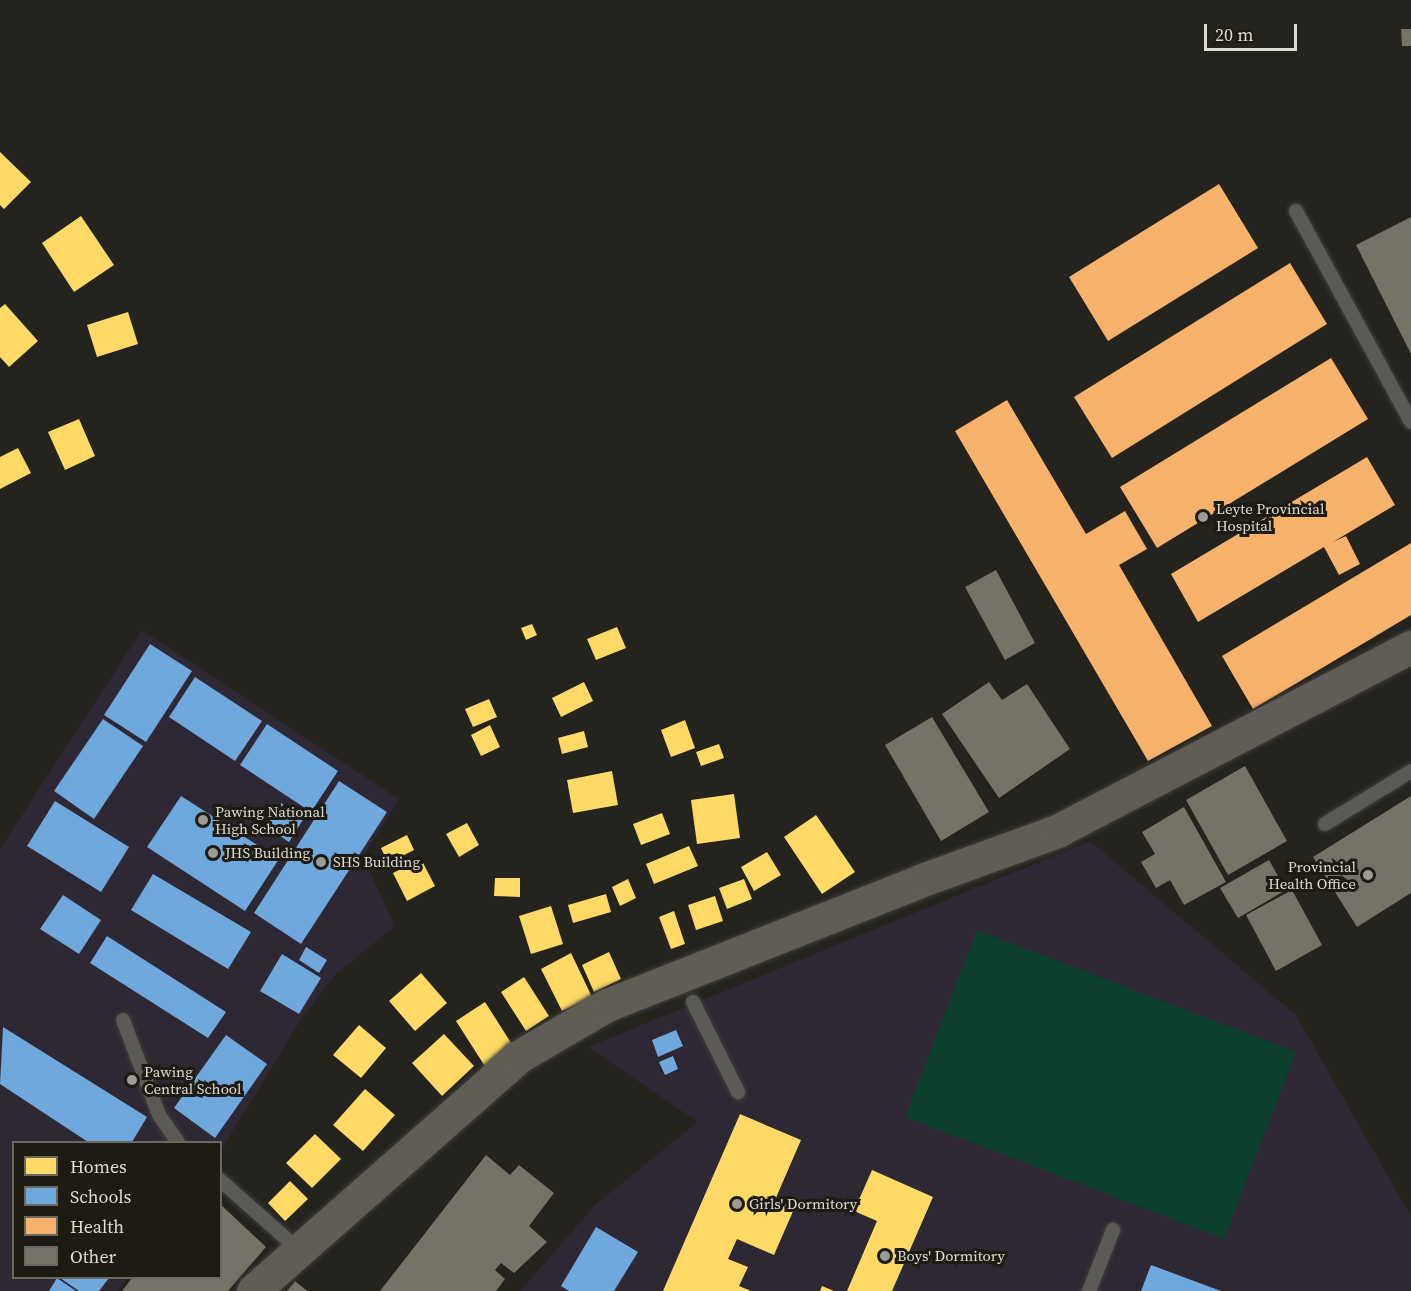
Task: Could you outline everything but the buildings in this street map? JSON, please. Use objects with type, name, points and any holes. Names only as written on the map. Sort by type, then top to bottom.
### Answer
[{"type":"street","points":[[253,1291],[298,1249],[518,1058],[608,1005],[922,880],[1057,831],[1411,647]]},
{"type":"lane","points":[[1296,211],[1410,417]]},
{"type":"lane","points":[[1325,824],[1411,771]]},
{"type":"lane","points":[[693,1002],[738,1092]]},
{"type":"lane","points":[[123,1020],[159,1115],[177,1141]]},
{"type":"lane","points":[[222,1182],[298,1249]]},
{"type":"lane","points":[[1089,1291],[1113,1230]]},
{"type":"shaded area","points":[[142,630],[399,799],[363,857],[395,926],[335,975],[302,1018],[222,1148],[222,1141],[12,1141],[12,1279],[127,1279],[118,1291],[0,1291],[0,849]]},
{"type":"shaded area","points":[[1090,841],[1296,1015],[1411,1216],[1411,1291],[520,1291],[596,1204],[698,1122],[588,1047]]},
{"type":"green space","points":[[977,930],[1296,1052],[1224,1239],[905,1117]]},
{"type":"place","name":"Leyte Provincial Hospital","points":[[1203,517]]},
{"type":"place","name":"Pawing National High School","points":[[203,820]]},
{"type":"place","name":"JHS Building","points":[[213,853]]},
{"type":"place","name":"SHS Building","points":[[321,862]]},
{"type":"place","name":"Provincial Health Office","points":[[1368,875]]},
{"type":"place","name":"Pawing Central School","points":[[132,1080]]},
{"type":"place","name":"Girls' Dormitory","points":[[737,1204]]},
{"type":"place","name":"Boys' Dormitory","points":[[885,1256]]}]
